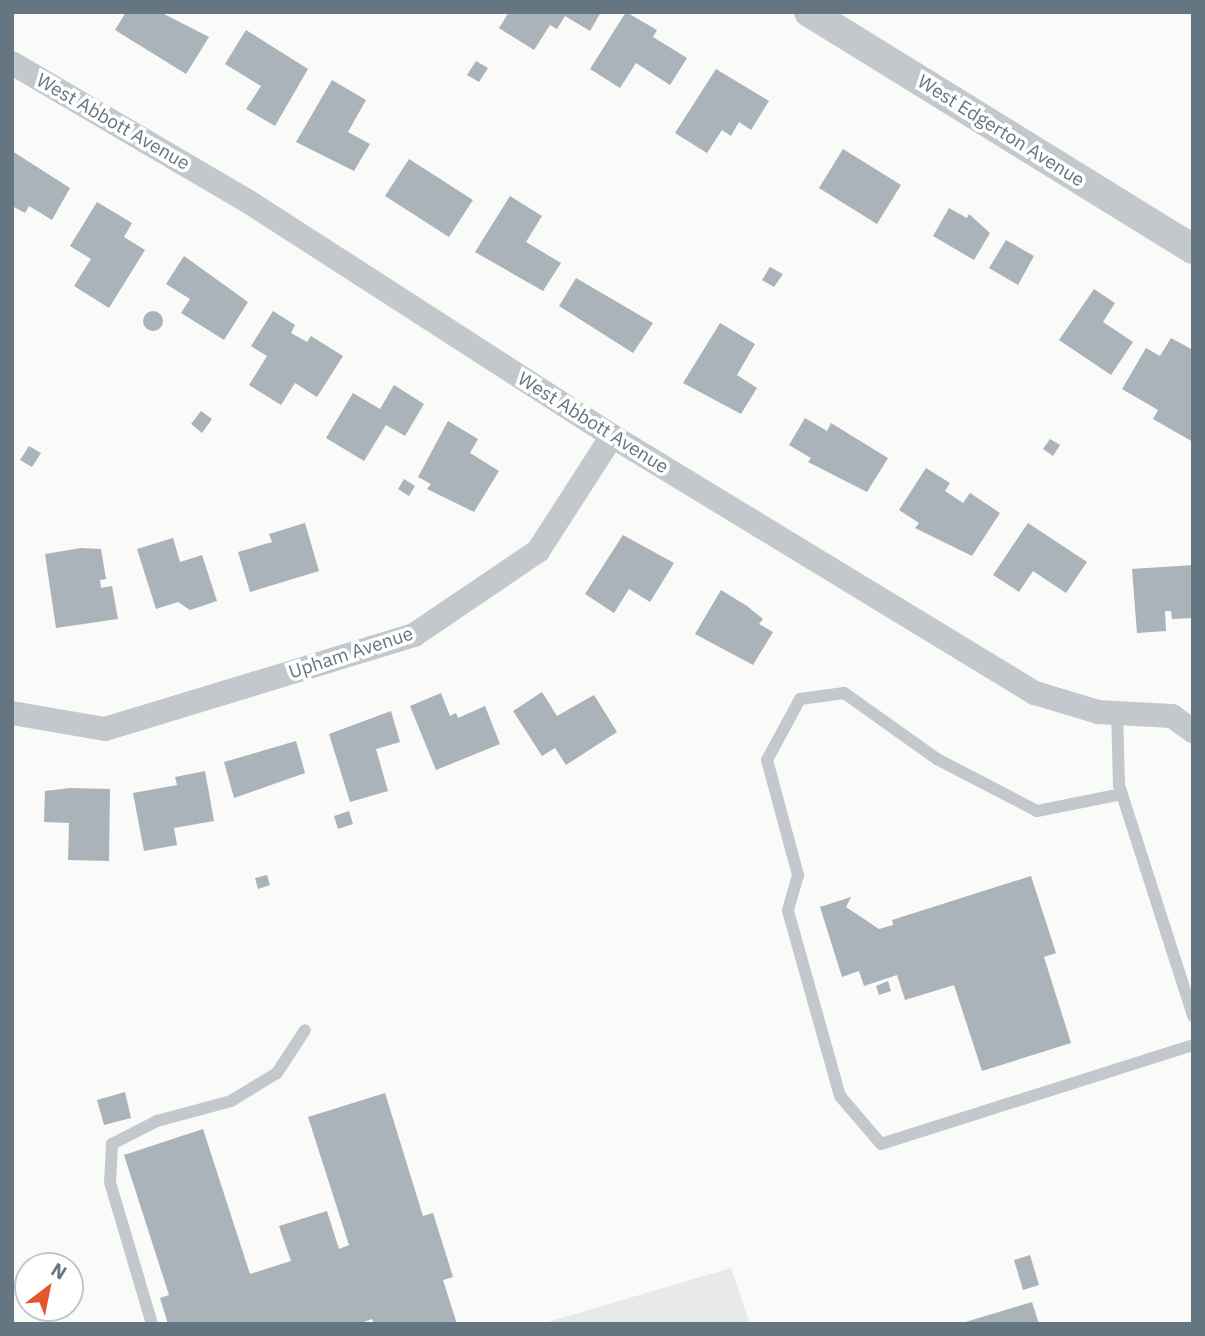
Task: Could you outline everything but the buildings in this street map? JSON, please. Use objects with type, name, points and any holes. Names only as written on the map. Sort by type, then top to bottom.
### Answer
[{"type":"street","name":"West Edgerton Avenue","points":[[809,12],[1193,249]]},
{"type":"street","name":"West Abbott Avenue","points":[[12,63],[249,202],[612,436],[1035,693],[1098,712],[1172,716],[1193,731]]},
{"type":"street","name":"Upham Avenue","points":[[12,713],[105,729],[414,635],[538,551],[612,436]]},
{"type":"lane","points":[[1122,794],[1038,811],[937,759],[844,693],[800,699],[767,760],[798,875],[788,911],[839,1096],[881,1144],[1193,1045]]},
{"type":"lane","points":[[1116,713],[1122,794],[1193,1016]]},
{"type":"lane","points":[[152,1324],[110,1182],[112,1144],[158,1121],[231,1101],[277,1073],[305,1030]]},
{"type":"shaded area","points":[[731,1268],[750,1324],[541,1324]]}]
